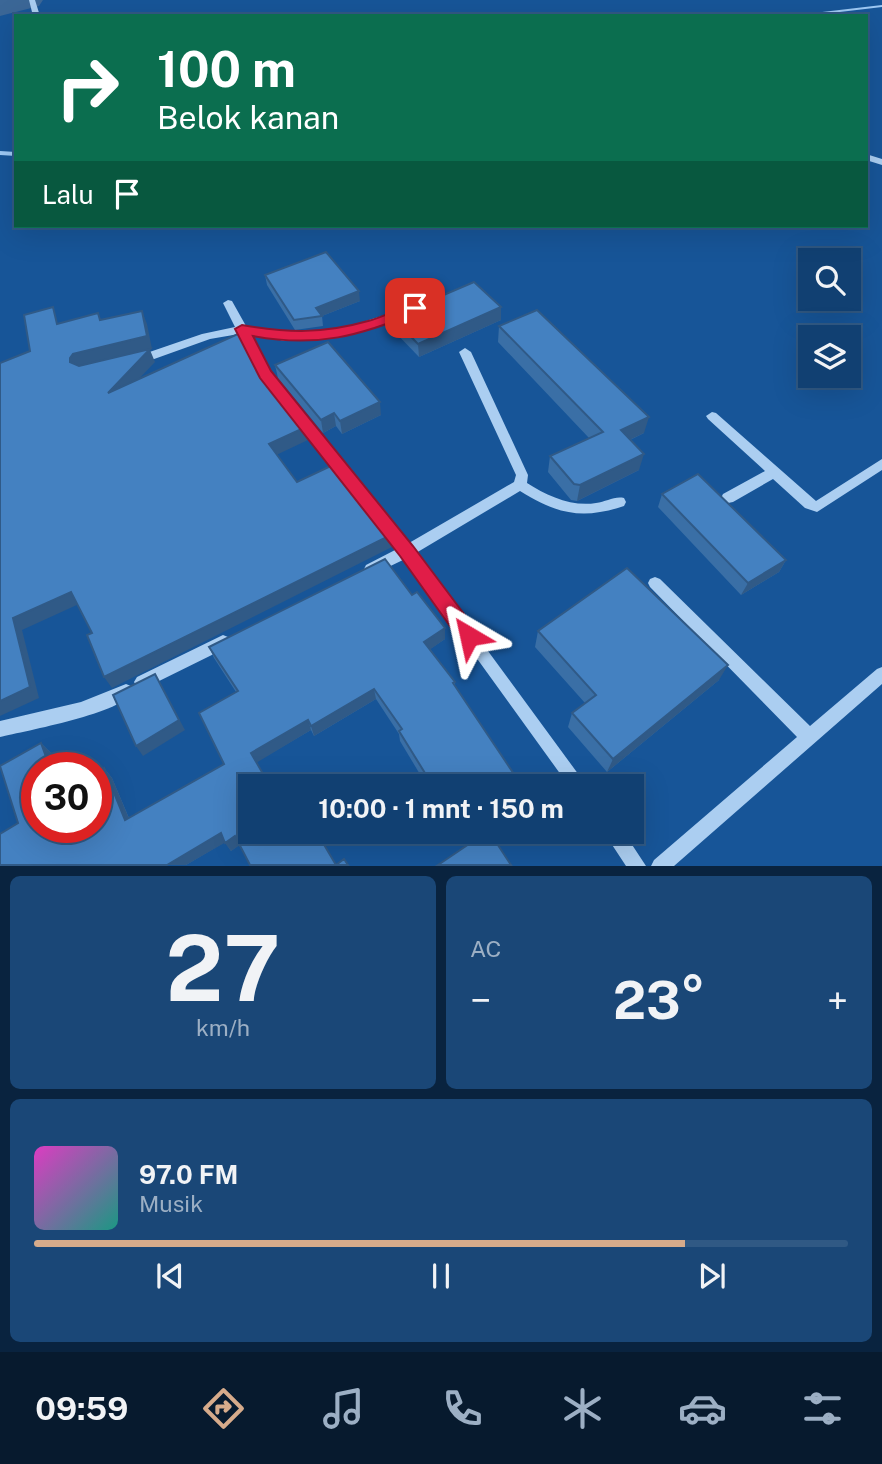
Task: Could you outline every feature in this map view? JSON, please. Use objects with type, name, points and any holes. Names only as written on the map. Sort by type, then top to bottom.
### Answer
[{"type":"street","points":[[228,303],[266,374],[407,551],[570,774]]},
{"type":"street","points":[[131,363],[224,332],[242,329],[286,337],[336,334],[376,324],[421,306]]},
{"type":"street","points":[[359,575],[407,551],[520,485],[522,475],[465,352]]},
{"type":"street","points":[[712,416],[810,504],[817,507],[882,464]]},
{"type":"street","points":[[728,498],[774,472]]},
{"type":"street","points":[[520,485],[568,506],[589,510],[619,502]]},
{"type":"street","points":[[655,583],[809,737]]},
{"type":"street","points":[[0,729],[112,699],[238,635]]},
{"type":"street","points":[[660,866],[882,674]]},
{"type":"street","points":[[621,844],[637,866]]},
{"type":"building","points":[[326,252],[359,291],[316,308],[322,316],[294,320],[265,275]]},
{"type":"building","points":[[474,282],[501,307],[418,344],[392,317]]},
{"type":"building","points":[[53,307],[57,324],[98,313],[100,320],[142,311],[147,336],[73,354],[70,358],[70,362],[79,366],[150,349],[108,393],[240,333],[257,365],[306,427],[269,444],[297,482],[335,464],[391,535],[104,677],[87,635],[92,633],[71,592],[13,618],[30,687],[0,701],[0,363],[30,351],[24,315]]},
{"type":"building","points":[[537,310],[649,417],[621,430],[644,454],[580,485],[574,484],[550,456],[603,432],[499,326]]},
{"type":"building","points":[[328,342],[380,402],[340,421],[334,413],[321,420],[275,365]]},
{"type":"building","points":[[698,474],[786,560],[748,583],[662,494]]},
{"type":"building","points":[[385,559],[412,595],[417,592],[445,628],[424,642],[455,682],[453,683],[514,774],[426,774],[399,731],[402,729],[374,689],[311,726],[308,720],[251,753],[263,774],[238,774],[238,842],[235,836],[225,843],[221,833],[167,865],[0,865],[0,834],[18,823],[0,766],[21,754],[21,843],[112,843],[112,788],[125,820],[224,764],[199,713],[238,691],[209,647]]},
{"type":"building","points":[[627,568],[728,665],[613,759],[572,713],[596,695],[538,631]]},
{"type":"building","points":[[155,674],[179,720],[136,746],[113,695]]},
{"type":"building","points":[[41,743],[44,752],[25,752]]},
{"type":"building","points":[[239,844],[324,844],[336,865],[250,865]]},
{"type":"building","points":[[469,844],[497,844],[511,865],[438,865]]},
{"type":"building","points":[[344,859],[348,865],[336,865]]},
{"type":"waterway","points":[[0,7],[28,0]]},
{"type":"waterway","points":[[808,14],[882,6]]},
{"type":"waterway","points":[[0,153],[14,154]]},
{"type":"route","points":[[415,308],[376,324],[336,334],[286,337],[242,329],[266,374],[407,551],[469,636]]}]
